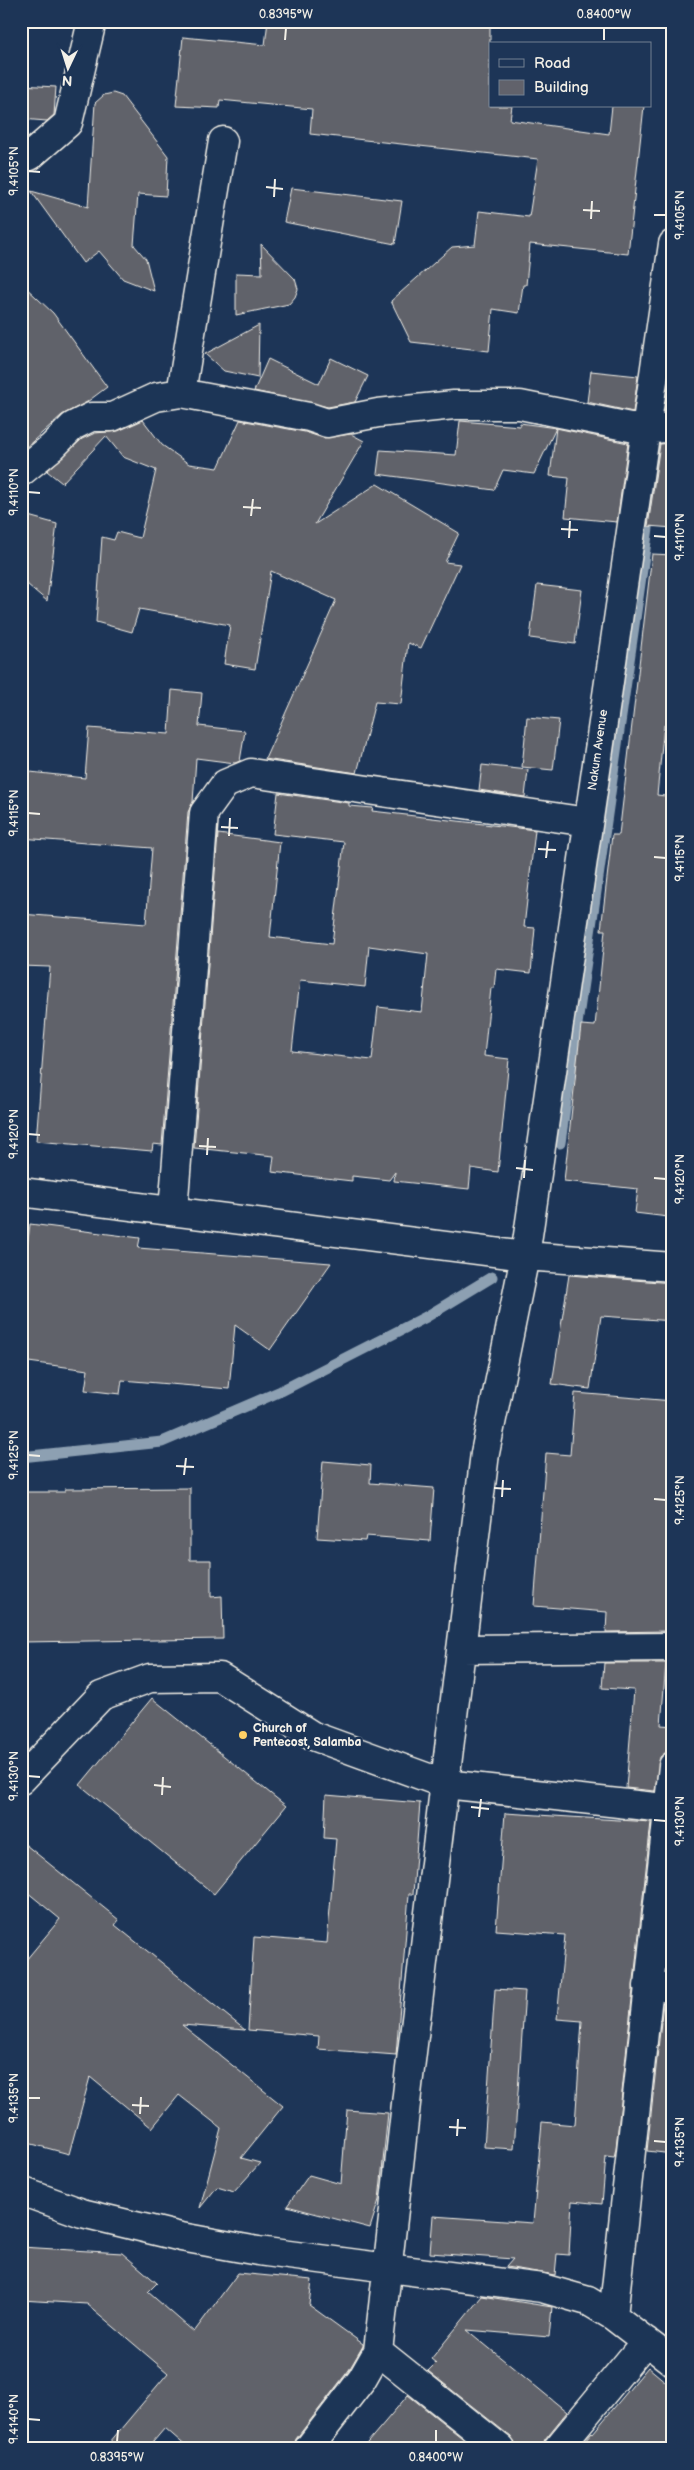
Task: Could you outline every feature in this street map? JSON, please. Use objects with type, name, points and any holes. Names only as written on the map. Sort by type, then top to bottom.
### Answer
[{"type":"street","points":[[21,159],[30,156],[68,123],[92,21]]},
{"type":"street","points":[[181,393],[223,141]]},
{"type":"street","name":"Nakum Avenue","points":[[378,2352],[409,2077],[485,1453],[525,1256],[673,244]]},
{"type":"street","points":[[21,472],[52,447],[73,426],[91,417],[112,417],[156,397],[181,393],[309,417],[327,423],[378,413],[454,405],[520,405],[645,430],[673,427]]},
{"type":"street","points":[[173,1211],[204,812],[225,784],[251,773],[588,822]]},
{"type":"street","points":[[21,1192],[525,1256],[673,1267]]},
{"type":"street","points":[[461,1649],[673,1647]]},
{"type":"street","points":[[21,1780],[101,1696],[150,1678],[220,1677],[313,1736],[445,1784],[670,1809]]},
{"type":"street","points":[[614,2316],[660,1987],[673,1766]]},
{"type":"street","points":[[21,2191],[82,2213],[181,2238],[542,2288],[588,2301],[614,2316],[673,2362]]},
{"type":"street","points":[[557,2449],[646,2341]]},
{"type":"street","points":[[308,2449],[362,2378],[378,2352],[501,2449]]},
{"type":"building","points":[[268,21],[490,21],[489,108],[512,108],[510,120],[609,134],[612,108],[644,108],[628,254],[530,244],[526,285],[523,285],[519,313],[493,309],[489,351],[411,342],[391,301],[452,247],[475,245],[479,211],[529,217],[538,159],[310,134],[312,109],[220,100],[219,108],[176,106],[183,37],[265,45]]},
{"type":"building","points":[[21,85],[56,87],[54,115],[47,121],[21,119]]},
{"type":"building","points":[[113,93],[122,96],[168,156],[166,196],[138,194],[134,245],[146,259],[154,291],[123,279],[99,251],[83,263],[31,191],[88,207],[95,103],[104,95]]},
{"type":"building","points":[[291,188],[402,201],[395,244],[284,222]]},
{"type":"building","points":[[261,244],[295,279],[298,289],[295,297],[289,304],[236,315],[236,273],[262,274]]},
{"type":"building","points":[[21,283],[53,313],[107,387],[87,402],[62,415],[23,450],[21,449]]},
{"type":"building","points":[[259,325],[258,378],[224,371],[205,354]]},
{"type":"building","points":[[331,358],[368,376],[355,402],[328,407],[254,391],[268,359],[319,384]]},
{"type":"building","points":[[591,371],[638,376],[633,412],[587,402]]},
{"type":"building","points":[[669,380],[673,380],[673,412],[664,412]]},
{"type":"building","points":[[143,420],[162,445],[189,464],[218,468],[240,420],[305,432],[323,438],[351,434],[364,441],[315,524],[377,484],[459,533],[445,562],[460,564],[421,648],[408,643],[401,704],[375,702],[357,773],[265,759],[336,600],[271,571],[255,669],[224,664],[230,625],[139,609],[132,632],[96,622],[102,537],[114,540],[117,532],[140,538],[156,470],[123,457],[106,436],[62,483],[47,471],[82,439],[95,433],[118,431]]},
{"type":"building","points":[[460,421],[520,426],[520,423],[556,428],[534,474],[503,470],[494,490],[377,474],[380,450],[456,455]]},
{"type":"building","points":[[556,428],[628,443],[617,522],[565,517],[569,478],[550,476]]},
{"type":"building","points":[[673,443],[673,528],[648,526],[660,444]]},
{"type":"building","points":[[21,514],[57,524],[47,601],[21,579]]},
{"type":"building","points":[[652,554],[673,555],[673,726],[664,725],[657,795],[673,797],[673,1174],[668,1217],[635,1213],[638,1189],[564,1181],[581,1025],[595,1026],[605,930],[601,930],[612,835],[619,835]]},
{"type":"building","points":[[537,585],[582,590],[575,644],[530,638]]},
{"type":"building","points":[[172,690],[202,693],[199,726],[245,731],[240,761],[235,763],[196,758],[193,802],[188,812],[162,1145],[153,1144],[152,1151],[36,1141],[50,967],[21,966],[21,914],[146,924],[152,848],[21,838],[21,771],[85,778],[89,728],[169,734]]},
{"type":"building","points":[[527,717],[559,720],[553,770],[522,767]]},
{"type":"building","points":[[482,765],[528,770],[525,797],[479,790]]},
{"type":"building","points":[[278,793],[349,803],[349,806],[373,808],[372,811],[535,830],[524,927],[535,928],[531,973],[496,969],[494,988],[491,988],[484,1056],[509,1059],[498,1172],[471,1168],[469,1189],[394,1181],[395,1172],[389,1180],[352,1176],[352,1181],[272,1172],[274,1156],[194,1148],[218,834],[280,842],[270,937],[332,944],[344,842],[273,834]],"holes":[[[369,946],[428,954],[422,1012],[378,1007],[372,1060],[292,1051],[300,980],[365,987]]]},
{"type":"building","points":[[30,1224],[140,1238],[138,1248],[331,1263],[270,1350],[235,1325],[229,1389],[122,1380],[120,1394],[85,1390],[88,1370],[21,1361],[21,1296]]},
{"type":"building","points":[[569,1275],[673,1283],[673,1321],[601,1316],[590,1389],[552,1384]]},
{"type":"building","points":[[575,1393],[673,1401],[673,1617],[669,1616],[668,1631],[606,1632],[607,1612],[534,1606],[546,1453],[570,1455]]},
{"type":"building","points":[[323,1461],[371,1465],[370,1483],[434,1488],[430,1541],[366,1536],[365,1541],[317,1538]]},
{"type":"building","points":[[190,1488],[190,1560],[211,1560],[211,1597],[222,1596],[223,1639],[21,1642],[21,1492],[65,1492],[65,1489]]},
{"type":"building","points":[[604,1663],[666,1663],[661,1725],[673,1726],[673,1751],[666,1752],[660,1757],[655,1791],[626,1788],[634,1690],[602,1688]]},
{"type":"building","points":[[152,1698],[286,1806],[214,1894],[80,1785]]},
{"type":"building","points":[[326,1795],[420,1803],[413,1894],[409,1894],[396,2055],[318,2049],[319,2036],[248,2030],[254,1937],[327,1943],[336,1839],[324,1838]]},
{"type":"building","points":[[505,1813],[651,1822],[616,2148],[614,2157],[606,2156],[602,2204],[572,2201],[569,2255],[557,2254],[555,2275],[506,2267],[513,2259],[430,2253],[433,2216],[533,2223],[542,2122],[575,2125],[582,2021],[557,2019],[565,1935],[496,1930]]},
{"type":"building","points":[[21,1841],[119,1920],[115,1925],[245,2030],[182,2025],[283,2106],[241,2158],[260,2163],[234,2192],[217,2187],[200,2208],[221,2128],[179,2095],[152,2128],[90,2077],[69,2154],[21,2141],[21,1966],[60,1919],[21,1887]]},
{"type":"building","points":[[673,1912],[673,1972],[666,1972]]},
{"type":"building","points":[[495,1989],[525,1991],[514,2149],[484,2147]]},
{"type":"building","points":[[663,2003],[673,2003],[673,2154],[647,2151]]},
{"type":"building","points":[[347,2110],[388,2113],[379,2200],[370,2228],[287,2206],[309,2175],[341,2184]]},
{"type":"building","points":[[21,2247],[122,2253],[157,2283],[148,2292],[194,2332],[238,2273],[312,2280],[309,2305],[363,2344],[363,2346],[349,2370],[296,2439],[293,2449],[189,2449],[165,2428],[147,2449],[104,2449],[168,2373],[87,2304],[21,2300]]},
{"type":"building","points":[[482,2296],[552,2307],[549,2337],[467,2330],[567,2412],[545,2439],[542,2449],[516,2449],[511,2437],[428,2371],[436,2363],[431,2359]]},
{"type":"building","points":[[648,2367],[673,2388],[673,2449],[577,2449],[593,2433]]},
{"type":"building","points":[[408,2395],[476,2449],[362,2449]]},
{"type":"waterway","points":[[560,1143],[673,353]]},
{"type":"waterway","points":[[21,1457],[162,1442],[281,1391],[426,1317],[492,1277]]},
{"type":"place","name":"Church of Pentecost, Salamba","points":[[243,1735]]}]
